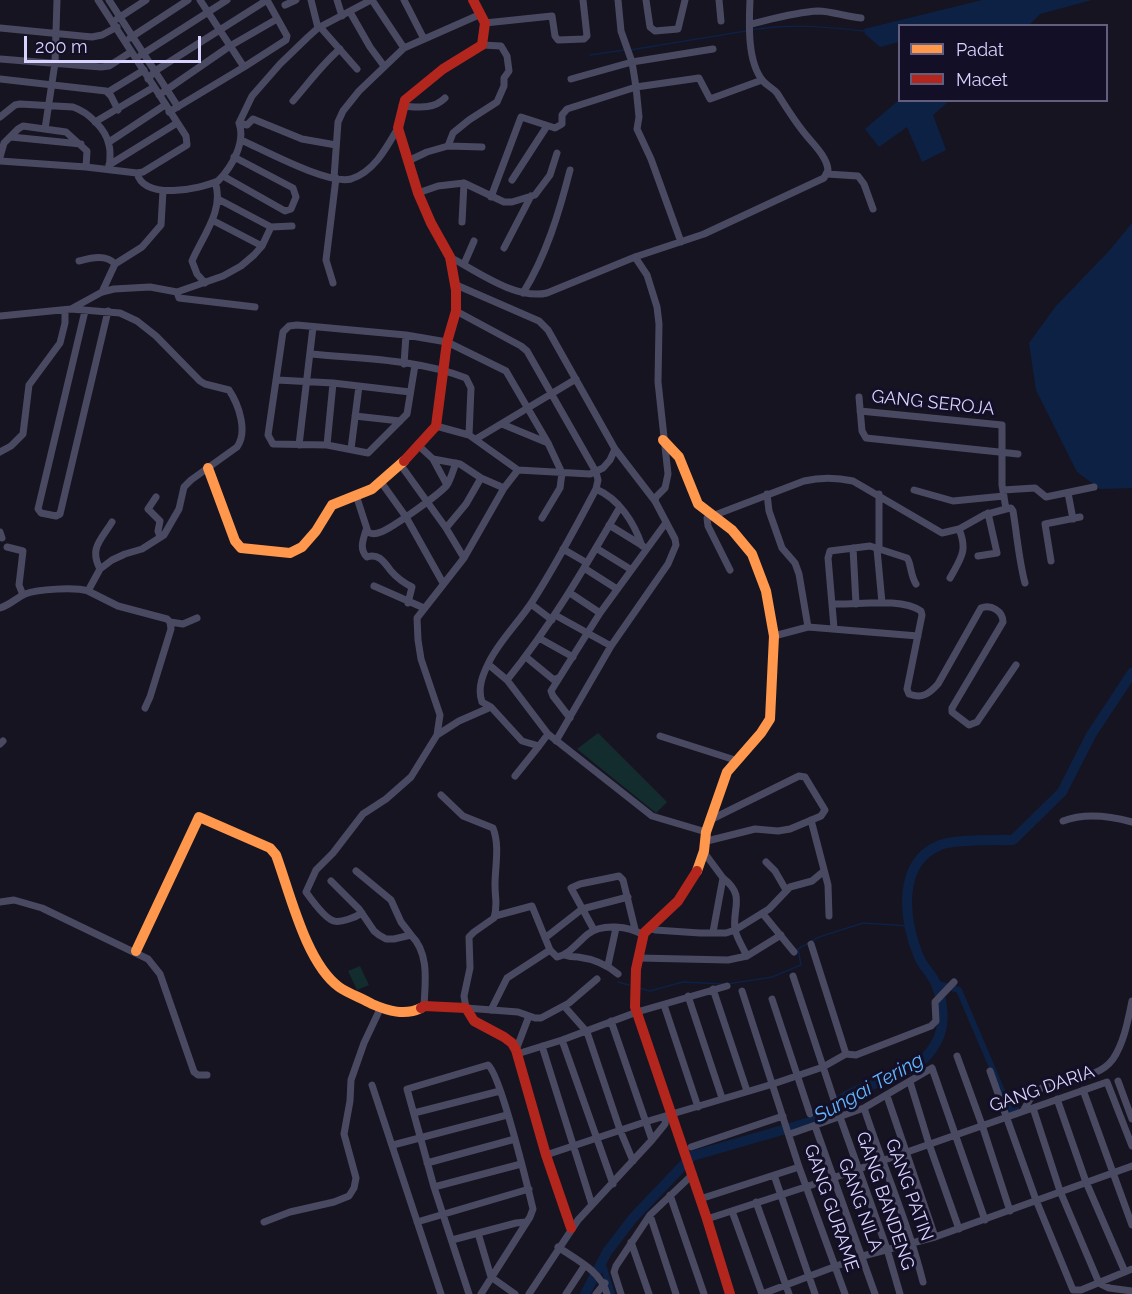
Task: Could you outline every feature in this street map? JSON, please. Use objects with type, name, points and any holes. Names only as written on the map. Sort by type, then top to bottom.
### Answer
[{"type":"street","points":[[45,129],[55,63],[57,0]]},
{"type":"street","points":[[0,161],[109,167],[137,173],[143,172],[185,148],[186,136],[148,79],[128,39],[98,0]]},
{"type":"street","points":[[109,0],[116,22]]},
{"type":"street","points":[[0,28],[98,37],[146,0]]},
{"type":"street","points":[[128,39],[188,0]]},
{"type":"street","points":[[200,0],[244,67]]},
{"type":"street","points":[[0,60],[105,67],[137,55],[227,0]]},
{"type":"street","points":[[109,142],[167,108],[178,106],[288,38],[267,0],[155,71],[148,79]]},
{"type":"street","points":[[285,5],[296,0]]},
{"type":"street","points":[[311,0],[320,28],[357,69]]},
{"type":"street","points":[[337,0],[342,16]]},
{"type":"street","points":[[137,173],[144,186],[163,190],[188,189],[215,182],[223,176],[234,157],[241,140],[238,123],[252,96],[265,80],[320,28],[371,0],[404,48]]},
{"type":"street","points":[[404,0],[424,39]]},
{"type":"street","points":[[473,0],[483,19],[482,45]]},
{"type":"street","points":[[333,283],[326,260],[335,178],[338,122],[343,111],[384,66],[404,48],[483,19],[552,16],[555,36],[558,40],[584,39],[587,36],[584,0]]},
{"type":"street","points":[[618,0],[621,31],[631,58],[636,87],[639,117],[637,129],[651,159],[681,242]]},
{"type":"street","points":[[646,0],[650,27],[655,31],[676,30],[679,27],[684,0]]},
{"type":"street","points":[[718,0],[722,21]]},
{"type":"street","points":[[750,0],[751,26],[748,37],[762,80],[774,90],[826,161],[827,174]]},
{"type":"street","points":[[751,26],[782,17],[819,11],[861,18]]},
{"type":"street","points":[[350,12],[384,66]]},
{"type":"street","points":[[159,95],[230,46],[277,19]]},
{"type":"street","points":[[128,39],[137,55],[155,71],[178,106]]},
{"type":"street","points":[[241,140],[321,176],[352,178],[377,160],[398,128],[405,100],[416,89],[482,45],[501,46],[507,56],[509,71],[504,78],[501,97],[453,134],[448,146]]},
{"type":"street","points":[[293,101],[320,71],[326,60],[339,49]]},
{"type":"street","points":[[571,80],[631,58],[713,49]]},
{"type":"street","points":[[0,79],[108,92],[144,70]]},
{"type":"street","points":[[491,197],[521,117],[555,128],[562,124],[562,115],[567,109],[636,87],[699,78],[710,99],[762,80]]},
{"type":"street","points":[[95,122],[154,87]]},
{"type":"street","points":[[108,92],[118,110]]},
{"type":"street","points":[[402,106],[431,106],[445,99]]},
{"type":"street","points":[[0,117],[17,104],[48,105],[80,110],[95,122],[109,142],[109,167]]},
{"type":"street","points":[[238,123],[248,125],[253,119],[302,139],[336,145]]},
{"type":"street","points":[[109,167],[177,123]]},
{"type":"street","points":[[0,157],[4,143],[24,126],[66,132],[87,152],[86,167]]},
{"type":"street","points":[[512,180],[547,126]]},
{"type":"street","points":[[208,468],[234,541],[242,548],[280,553],[296,551],[316,531],[332,505],[372,489],[419,446],[436,426],[447,342],[456,311],[454,284],[450,257],[418,193],[398,128]]},
{"type":"street","points":[[10,137],[81,144]]},
{"type":"street","points":[[408,161],[448,146],[482,147]]},
{"type":"street","points":[[418,193],[438,186],[464,183],[491,197],[504,202],[513,202],[537,193],[550,175],[557,153]]},
{"type":"street","points":[[223,176],[285,211],[291,209],[296,197],[293,188],[234,157]]},
{"type":"street","points":[[523,293],[537,270],[562,202],[570,170]]},
{"type":"street","points":[[450,257],[509,288],[536,295],[548,293],[635,257],[704,234],[815,183],[827,174],[858,176],[864,184],[873,208]]},
{"type":"street","points":[[205,283],[197,274],[192,261],[212,220],[218,199],[215,182]]},
{"type":"street","points":[[462,222],[464,183]]},
{"type":"street","points":[[102,292],[116,264],[142,247],[161,225],[163,190]]},
{"type":"street","points":[[504,248],[531,196]]},
{"type":"street","points":[[218,199],[271,227],[292,226]]},
{"type":"street","points":[[212,220],[262,246]]},
{"type":"street","points":[[0,452],[11,446],[22,434],[29,385],[60,343],[68,310],[102,292],[127,287],[150,286],[177,292],[205,283],[241,266],[262,246],[271,227]]},
{"type":"street","points":[[464,264],[474,241]]},
{"type":"street","points":[[635,257],[647,275],[657,308],[659,324],[658,382],[668,474],[665,488],[655,501]]},
{"type":"street","points":[[79,261],[106,258],[116,264]]},
{"type":"street","points":[[454,284],[539,321],[548,330],[615,450],[655,501],[665,524],[676,541],[668,564],[611,646],[556,741]]},
{"type":"street","points":[[177,292],[179,298],[190,301],[255,307]]},
{"type":"street","points":[[0,316],[68,310],[120,313],[137,321],[175,353],[200,381],[210,386],[225,388],[232,394],[241,422],[240,444],[184,487],[179,509],[164,535],[142,549],[112,560],[100,569],[88,591]]},
{"type":"street","points":[[85,311],[38,509],[41,513],[56,516],[60,514],[108,311]]},
{"type":"street","points":[[456,311],[521,346],[532,357],[596,472],[598,480],[596,489],[531,604],[488,663],[481,679],[482,702],[491,707],[522,741],[539,747]]},
{"type":"street","points":[[415,364],[408,410],[400,422],[368,453],[327,445],[273,444],[268,438],[285,329],[297,325],[406,335],[447,342],[506,370],[548,443],[561,473],[560,488],[542,518]]},
{"type":"street","points":[[299,444],[311,354],[312,327]]},
{"type":"street","points":[[404,364],[406,335]]},
{"type":"street","points":[[311,354],[415,364],[443,369],[466,378],[470,385],[472,437]]},
{"type":"street","points":[[472,437],[502,424],[576,379]]},
{"type":"street","points":[[277,380],[333,383],[410,392]]},
{"type":"street","points":[[327,445],[333,383]]},
{"type":"street","points":[[351,449],[359,386]]},
{"type":"street","points":[[859,398],[862,431],[866,438],[1018,454]]},
{"type":"street","name":"GANG SEROJA","points":[[860,411],[1002,425],[1002,452]]},
{"type":"street","points":[[355,416],[400,422]]},
{"type":"street","points":[[502,424],[548,443]]},
{"type":"street","points":[[436,426],[472,437],[518,470],[583,474],[596,472],[610,460],[615,450]]},
{"type":"street","points":[[642,931],[672,908],[685,894],[693,879],[723,779],[735,760],[761,733],[770,719],[774,636],[766,591],[752,554],[732,530],[694,499],[679,457],[663,440]]},
{"type":"street","points":[[419,446],[433,459],[447,485]]},
{"type":"street","points":[[1002,452],[1003,493],[1006,509]]},
{"type":"street","points":[[433,459],[456,463],[504,488]]},
{"type":"street","points":[[366,530],[371,534],[382,532],[406,517],[447,485],[456,463]]},
{"type":"street","points":[[400,464],[446,528],[464,558]]},
{"type":"street","points":[[362,913],[357,917],[331,920],[315,906],[306,892],[316,870],[333,853],[363,814],[405,784],[436,735],[439,709],[427,680],[418,640],[417,618],[464,558],[504,488],[518,470]]},
{"type":"street","points":[[730,570],[706,522],[711,515],[804,481],[828,477],[853,481],[942,532],[959,529],[986,514],[1011,508],[1025,583]]},
{"type":"street","points":[[446,528],[466,504],[481,478]]},
{"type":"street","points":[[381,482],[406,517],[443,583]]},
{"type":"street","points":[[914,490],[953,501],[979,499],[1035,488],[1046,497],[1094,487]]},
{"type":"street","points":[[596,489],[613,498],[635,529],[644,547]]},
{"type":"street","points":[[1051,561],[1045,524],[1076,518],[1068,493]]},
{"type":"street","points":[[356,495],[366,530],[362,546],[364,554],[367,557],[373,555],[385,561],[392,571],[412,587],[408,603]]},
{"type":"street","points":[[767,495],[769,512],[782,548],[791,558],[799,574],[808,627]]},
{"type":"street","points":[[879,495],[878,549],[882,603]]},
{"type":"street","points":[[156,497],[148,509],[160,521],[158,528],[160,537]]},
{"type":"street","points":[[978,556],[997,553],[986,514],[979,499]]},
{"type":"street","points":[[507,680],[526,657],[570,593],[620,507]]},
{"type":"street","points":[[100,569],[95,560],[95,550],[112,522]]},
{"type":"street","points":[[570,718],[552,694],[558,678],[644,547],[665,524]]},
{"type":"street","points":[[609,525],[644,547]]},
{"type":"street","points":[[950,578],[964,551],[964,540],[959,529]]},
{"type":"street","points":[[834,628],[828,553],[836,549],[870,546],[909,559],[910,573],[916,584]]},
{"type":"street","points":[[7,548],[23,551],[19,585],[23,595]]},
{"type":"street","points":[[596,548],[630,569]]},
{"type":"street","points":[[853,548],[856,604]]},
{"type":"street","points":[[563,549],[617,589]]},
{"type":"street","points":[[374,586],[408,603],[424,608]]},
{"type":"street","points":[[0,608],[12,604],[23,595],[36,591],[79,589],[118,606],[167,619],[170,622],[183,624],[197,618]]},
{"type":"street","points":[[570,593],[600,613]]},
{"type":"street","points":[[531,604],[611,646]]},
{"type":"street","points":[[833,604],[909,605],[921,611],[907,689],[909,694],[916,696],[928,693],[938,684],[981,608],[987,606],[995,609],[1003,617],[1003,622],[952,708],[957,718],[969,725],[977,722],[1016,665]]},
{"type":"street","points":[[145,708],[171,629],[170,622]]},
{"type":"street","points":[[774,636],[808,627],[918,636]]},
{"type":"street","points":[[539,638],[573,657]]},
{"type":"street","points":[[526,657],[554,680],[558,678]]},
{"type":"street","points":[[488,663],[507,680],[548,734],[556,741],[652,816],[705,841],[755,830],[790,829],[824,814],[825,810],[802,776],[712,819]]},
{"type":"street","points":[[436,735],[459,721],[491,707]]},
{"type":"street","points":[[515,776],[548,734]]},
{"type":"street","points":[[660,736],[735,760]]},
{"type":"street","points":[[441,795],[464,816],[494,830],[497,843],[495,887],[498,902],[491,922],[469,937],[470,968],[464,996],[466,1008],[474,1021],[512,1043],[546,1155],[572,1228]]},
{"type":"street","points":[[1063,821],[1071,818],[1097,816],[1132,822]]},
{"type":"street","points":[[136,951],[199,817],[274,850],[309,948],[316,959],[339,987],[381,1007],[397,1012],[411,1012],[424,1006],[466,1008],[518,1012],[541,1018],[564,1006],[597,979]]},
{"type":"street","points":[[810,820],[829,896],[829,916]]},
{"type":"street","points":[[705,841],[723,878],[731,885],[737,896],[735,930],[747,956]]},
{"type":"street","points":[[766,862],[775,871],[786,890]]},
{"type":"street","points":[[495,916],[532,906],[550,950],[555,956],[564,954],[594,930],[616,928],[713,933],[735,930],[763,914],[786,890],[812,881],[824,871]]},
{"type":"street","points":[[356,872],[391,900],[401,922],[417,941],[425,966],[424,1006]]},
{"type":"street","points":[[594,930],[571,888],[621,876],[642,931],[634,1002],[669,1116],[687,1150],[691,1172],[730,1294]]},
{"type":"street","points":[[713,933],[723,878]]},
{"type":"street","points":[[331,880],[362,913],[374,931],[386,939],[411,935]]},
{"type":"street","points":[[545,939],[582,909],[628,897]]},
{"type":"street","points":[[0,902],[14,900],[42,908],[136,951],[148,959],[160,974],[194,1072],[201,1076],[207,1075]]},
{"type":"street","points":[[763,914],[794,952]]},
{"type":"street","points":[[608,965],[616,928]]},
{"type":"street","points":[[639,958],[676,957],[714,961],[747,956],[781,935]]},
{"type":"street","points":[[811,944],[846,1054]]},
{"type":"street","points":[[491,1010],[507,978],[550,950]]},
{"type":"street","points":[[564,954],[608,965],[618,974]]},
{"type":"street","points":[[793,976],[835,1103]]},
{"type":"street","points":[[546,1155],[645,1122],[773,1084],[823,1067],[846,1054],[856,1055],[931,1026],[936,1021],[934,1006],[937,1000],[954,982]]},
{"type":"street","points":[[516,1052],[562,1040],[637,1012],[727,986]]},
{"type":"street","points":[[713,989],[747,1091]]},
{"type":"street","name":"GANG GURAME","points":[[742,991],[845,1294]]},
{"type":"street","points":[[688,996],[722,1098]]},
{"type":"street","points":[[772,999],[810,1114]]},
{"type":"street","points":[[1023,1110],[1031,1096],[1040,1089],[1103,1069],[1112,1061],[1122,1039],[1132,1001]]},
{"type":"street","points":[[664,1005],[698,1107]]},
{"type":"street","points":[[564,1006],[587,1032],[620,1130],[633,1161]]},
{"type":"street","points":[[264,1222],[290,1212],[334,1202],[349,1196],[354,1188],[356,1178],[344,1131],[350,1101],[351,1080],[364,1043],[381,1007]]},
{"type":"street","points":[[516,1052],[529,1016]]},
{"type":"street","points":[[611,1021],[652,1140]]},
{"type":"street","points":[[562,1040],[613,1184]]},
{"type":"street","points":[[542,1046],[592,1205]]},
{"type":"street","points":[[957,1056],[1010,1211]]},
{"type":"street","points":[[469,1294],[427,1164],[407,1088],[488,1065],[492,1068],[500,1090],[533,1209],[481,1294]]},
{"type":"street","points":[[790,1132],[815,1126],[864,1108],[929,1069],[934,1069],[985,1220]]},
{"type":"street","points":[[990,1071],[1036,1200],[1073,1290],[1077,1291],[1129,1270],[1086,1182],[1057,1099]]},
{"type":"street","points":[[1118,1081],[1132,1119]]},
{"type":"street","points":[[910,1082],[928,1143],[959,1229]]},
{"type":"street","name":"GANG DARIA","points":[[707,1219],[1107,1083],[1132,1146]]},
{"type":"street","points":[[372,1085],[441,1294]]},
{"type":"street","points":[[414,1113],[500,1090]]},
{"type":"street","points":[[1083,1090],[1132,1225]]},
{"type":"street","points":[[887,1096],[935,1237]]},
{"type":"street","name":"GANG PATIN","points":[[864,1108],[880,1160],[914,1243],[923,1282]]},
{"type":"street","points":[[1033,1108],[1060,1191],[1099,1283],[1109,1288],[1132,1291]]},
{"type":"street","points":[[393,1145],[507,1115]]},
{"type":"street","points":[[529,1294],[572,1228],[652,1140],[669,1116]]},
{"type":"street","name":"GANG BANDENG","points":[[840,1117],[887,1249],[900,1294]]},
{"type":"street","points":[[687,1150],[785,1119]]},
{"type":"street","name":"GANG NILA","points":[[815,1126],[875,1294]]},
{"type":"street","points":[[427,1164],[514,1139]]},
{"type":"street","points":[[434,1187],[521,1164]]},
{"type":"street","points":[[732,1211],[762,1294],[863,1256],[959,1229],[1132,1166]]},
{"type":"street","points":[[700,1198],[800,1167]]},
{"type":"street","points":[[621,1294],[615,1269],[650,1215],[691,1172]]},
{"type":"street","points":[[774,1175],[815,1294]]},
{"type":"street","points":[[417,1222],[529,1189]]},
{"type":"street","points":[[669,1195],[704,1294]]},
{"type":"street","points":[[756,1202],[789,1294]]},
{"type":"street","points":[[650,1215],[676,1294]]},
{"type":"street","points":[[452,1240],[526,1222]]},
{"type":"street","points":[[478,1233],[491,1277],[515,1294]]},
{"type":"street","points":[[632,1242],[649,1294]]},
{"type":"street","points":[[558,1247],[595,1272],[604,1282],[607,1294]]},
{"type":"street","points":[[566,1294],[585,1265]]},
{"type":"street","points":[[596,1294],[604,1282]]},
{"type":"green space","points":[[598,733],[667,802],[656,813],[577,749]]},
{"type":"green space","points":[[360,966],[369,985],[357,990],[348,971]]},
{"type":"water","points":[[982,0],[1092,0],[1040,14],[1030,24],[898,24],[898,42],[880,47],[865,34],[864,29]]},
{"type":"water","points":[[898,101],[948,102],[933,115],[946,150],[922,162],[907,127],[879,147],[865,129]]},
{"type":"water","points":[[1132,223],[1132,488],[1100,489],[1077,472],[1036,390],[1029,343],[1056,306],[1109,251]]},
{"type":"waterway","points":[[751,30],[793,26],[864,31]]},
{"type":"waterway","points":[[630,50],[746,31]]},
{"type":"waterway","points":[[590,55],[625,50]]},
{"type":"waterway","name":"Sungai Tering","points":[[585,1294],[607,1252],[633,1218],[692,1156],[814,1121],[846,1096],[910,1070],[929,1053],[940,1034],[942,1012],[936,984],[919,957],[910,927],[907,894],[916,865],[926,854],[946,843],[1013,840],[1062,792],[1091,735],[1132,673]]},
{"type":"waterway","points":[[728,984],[772,977],[801,965],[798,949],[819,937],[863,923],[909,926]]},
{"type":"waterway","points":[[618,982],[629,985]]},
{"type":"waterway","points":[[639,988],[650,991],[683,982],[723,984]]},
{"type":"waterway","points":[[935,983],[959,990],[1011,1112],[1017,1110]]},
{"type":"waterway","points":[[602,1262],[612,1294]]},
{"type":"traffic: slow","points":[[663,440],[679,457],[698,504],[732,530],[752,554],[766,591],[774,636],[770,719],[761,733],[727,772],[706,832],[704,851],[697,871]]},
{"type":"traffic: slow","points":[[208,468],[235,541],[241,548],[290,553],[302,547],[316,531],[332,505],[372,489],[404,461]]},
{"type":"traffic: slow","points":[[136,951],[199,817],[270,848],[276,855],[308,945],[327,976],[339,987],[372,1004],[390,1010],[409,1012],[421,1008]]},
{"type":"traffic: jam","points":[[404,461],[436,426],[447,342],[456,311],[456,290],[450,257],[418,193],[398,128],[405,100],[443,69],[482,45],[485,23],[473,0]]},
{"type":"traffic: jam","points":[[697,871],[678,901],[644,933],[636,969],[635,1007],[730,1294]]},
{"type":"traffic: jam","points":[[421,1008],[424,1006],[466,1008],[474,1021],[512,1043],[571,1228]]}]
